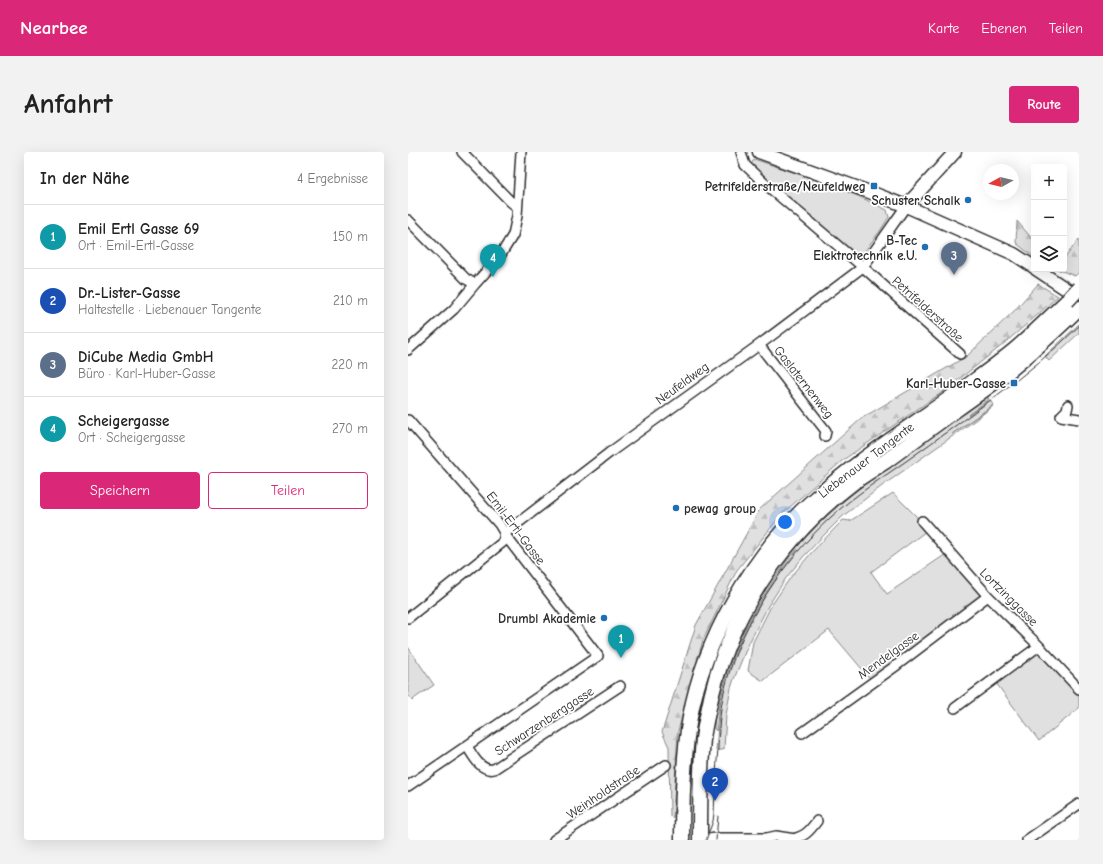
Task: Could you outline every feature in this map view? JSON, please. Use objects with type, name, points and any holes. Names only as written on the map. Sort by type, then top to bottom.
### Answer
[{"type":"main road","points":[[759,152],[906,206],[1014,254],[1031,265]]},
{"type":"main road","name":"Neufeldweg","points":[[906,206],[955,152]]},
{"type":"main road","points":[[1040,272],[1074,299]]},
{"type":"main road","name":"Liebenauer Tangente","points":[[701,840],[701,776],[703,738],[710,699],[720,666],[733,633],[747,604],[772,566],[811,520],[854,482],[1003,375],[1035,349],[1074,299]]},
{"type":"main road","name":"Liebenauer Tangente","points":[[682,840],[684,764],[690,717],[695,695],[706,659],[719,630],[734,600],[756,564],[781,533],[805,508],[847,472],[975,381],[1074,299]]},
{"type":"main road","points":[[686,840],[701,840]]},
{"type":"street","points":[[462,152],[510,202],[517,207]]},
{"type":"street","points":[[408,350],[454,310],[500,256],[513,235],[517,207],[521,152]]},
{"type":"street","name":"Petrifelderstraße","points":[[741,152],[745,165],[761,180],[863,267],[960,354]]},
{"type":"street","name":"Neufeldweg","points":[[408,618],[503,542],[505,533],[609,453],[759,345],[863,267],[906,206]]},
{"type":"street","points":[[408,220],[466,279],[475,284]]},
{"type":"street","name":"Gaslaternenweg","points":[[759,345],[826,431],[825,436]]},
{"type":"street","points":[[1068,405],[1067,410],[1061,416],[1079,420]]},
{"type":"street","name":"Emil-Ertl-Gasse","points":[[408,420],[499,524],[508,539],[598,656]]},
{"type":"street","name":"Lortzinggasse","points":[[922,522],[988,596],[1040,646],[1079,689]]},
{"type":"street","name":"Mendelgasse","points":[[802,733],[897,665],[988,596]]},
{"type":"street","points":[[955,708],[1040,646]]},
{"type":"street","name":"Schwarzenberggasse","points":[[408,786],[598,656]]},
{"type":"street","name":"Schwarzenberggasse","points":[[467,746],[483,768],[490,770],[494,769],[620,686]]},
{"type":"street","name":"Weinholdstraße","points":[[554,840],[666,765]]},
{"type":"street","points":[[1027,840],[1079,804]]},
{"type":"street","points":[[701,840],[716,838],[767,838],[776,836],[793,839],[799,838],[808,832],[817,821]]},
{"type":"green space","points":[[754,159],[858,196],[887,210],[889,217],[864,252],[861,255],[854,254],[750,167]]},
{"type":"green space","points":[[1017,221],[1031,237],[1031,255],[1016,243]]},
{"type":"green space","points":[[1079,239],[1079,272],[1075,276],[1065,272],[1067,272],[1067,255]]},
{"type":"green space","points":[[1038,284],[1058,296],[1000,347],[944,391],[843,460],[782,514],[737,570],[703,640],[678,731],[673,818],[670,816],[669,747],[662,732],[696,625],[760,509],[862,418],[967,356],[1014,311]]},
{"type":"green space","points":[[1079,324],[1079,333],[1049,361],[1045,356]]},
{"type":"green space","points":[[987,396],[989,399],[968,415],[990,400],[993,405],[952,434],[993,406],[843,516],[804,556],[786,578],[768,606],[748,645],[734,679],[726,715],[724,749],[716,750],[721,698],[727,675],[738,645],[761,602],[780,572],[798,549],[784,565],[764,596],[741,636],[735,650],[725,679],[720,699],[716,731],[714,727],[716,702],[725,670],[736,641],[750,613],[785,561],[828,515],[851,495]]},
{"type":"green space","points":[[893,493],[929,529],[871,572],[887,594],[949,552],[988,596],[873,682],[829,630],[763,681],[748,671],[753,642],[771,606],[790,578],[812,552],[843,520],[850,521]]},
{"type":"green space","points":[[408,647],[434,685],[412,701],[408,694]]},
{"type":"green space","points":[[1041,652],[1079,694],[1079,708],[1039,741],[996,683],[1034,654]]},
{"type":"tram line","points":[[706,840],[713,821],[720,716],[726,684],[733,661],[754,615],[781,572],[814,534],[840,509],[996,396],[1039,362],[1079,326]]},
{"type":"tram line","points":[[716,840],[718,816]]},
{"type":"place","name":"Petrifelderstraße/Neufeldweg","points":[[874,186]]},
{"type":"place","name":"Schuster Schalk","points":[[968,200]]},
{"type":"place","name":"B-Tec Elektrotechnik e.U.","points":[[925,247]]},
{"type":"place","name":"DiCube Media GmbH","points":[[954,275]]},
{"type":"place","name":"Scheigergasse","points":[[493,277]]},
{"type":"place","name":"Karl-Huber-Gasse","points":[[1014,383]]},
{"type":"place","name":"pewag group","points":[[676,508]]},
{"type":"place","name":"Drumbl Akademie","points":[[604,618]]},
{"type":"place","name":"Emil Ertl Gasse 69","points":[[621,658]]},
{"type":"place","name":"Dr.-Lister-Gasse","points":[[715,801]]}]
